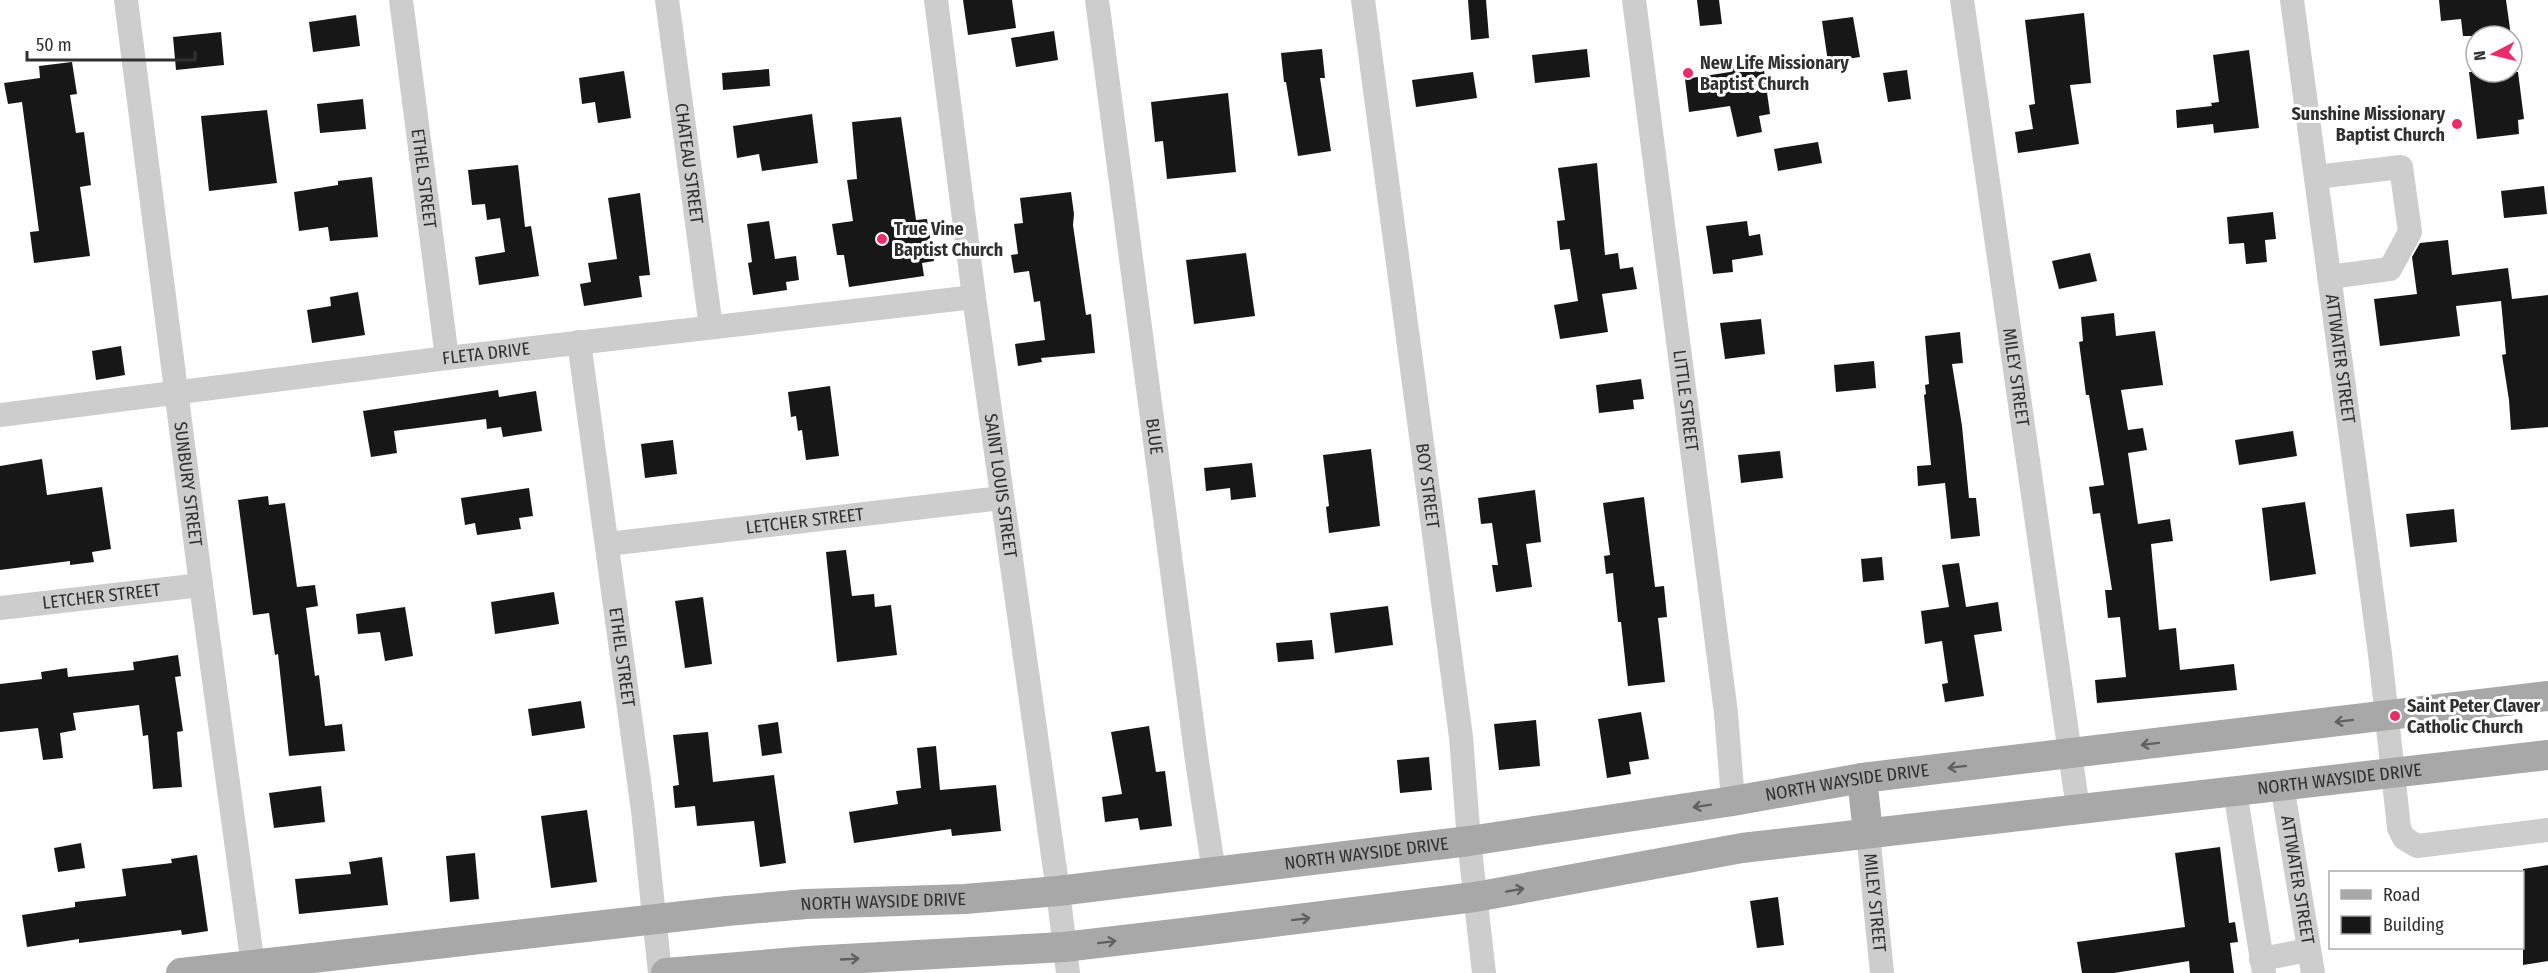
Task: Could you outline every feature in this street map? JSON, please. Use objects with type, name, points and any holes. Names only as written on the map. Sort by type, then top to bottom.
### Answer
[{"type":"main road","name":"NORTH WAYSIDE DRIVE","points":[[181,973],[254,969],[653,919],[806,904],[965,899],[1059,891],[1469,841],[1733,801],[1862,778],[2548,696]]},
{"type":"main road","name":"NORTH WAYSIDE DRIVE","points":[[666,973],[1066,960],[1475,897],[1742,848],[2548,755]]},
{"type":"main road","points":[[1862,778],[1868,833]]},
{"type":"street","name":"SUNBURY STREET","points":[[126,0],[201,585],[254,969]]},
{"type":"street","name":"ETHEL STREET","points":[[400,0],[447,358]]},
{"type":"street","name":"CHATEAU STREET","points":[[667,0],[711,327]]},
{"type":"street","name":"SAINT LOUIS STREET","points":[[936,0],[1001,498],[1059,891],[1066,960]]},
{"type":"street","name":"BLUE","points":[[1097,0],[1214,872]]},
{"type":"street","name":"BOY STREET","points":[[1363,0],[1459,725],[1484,973]]},
{"type":"street","name":"LITTLE STREET","points":[[1634,0],[1726,713],[1733,801]]},
{"type":"street","name":"MILEY STREET","points":[[1962,0],[2078,809]]},
{"type":"street","name":"ATTWATER STREET","points":[[2292,0],[2380,654],[2391,772],[2399,828],[2404,838],[2417,846],[2548,830]]},
{"type":"street","points":[[2316,177],[2401,167],[2410,232],[2390,269],[2329,277]]},
{"type":"street","name":"FLETA DRIVE","points":[[0,415],[579,342],[974,297]]},
{"type":"street","name":"ETHEL STREET","points":[[579,342],[643,811],[660,973]]},
{"type":"street","name":"LETCHER STREET","points":[[608,544],[1001,498]]},
{"type":"street","name":"LETCHER STREET","points":[[0,609],[201,585]]},
{"type":"street","name":"ATTWATER STREET","points":[[2282,785],[2311,962]]},
{"type":"street","points":[[2235,790],[2263,966],[2311,962]]},
{"type":"street","name":"MILEY STREET","points":[[1868,833],[1882,973]]},
{"type":"building","points":[[963,0],[1012,0],[1016,28],[968,35]]},
{"type":"building","points":[[1468,0],[1486,0],[1489,38],[1471,40]]},
{"type":"building","points":[[1697,0],[1719,0],[1722,24],[1700,26]]},
{"type":"building","points":[[2439,0],[2506,0],[2509,24],[2464,24],[2463,36],[2461,19],[2441,21]]},
{"type":"building","points":[[2084,13],[2091,83],[2070,85],[2079,144],[2018,153],[2015,132],[2033,129],[2029,105],[2035,104],[2025,20]]},
{"type":"building","points":[[356,15],[360,46],[313,52],[309,22]]},
{"type":"building","points":[[1853,17],[1860,57],[1828,62],[1822,21]]},
{"type":"building","points":[[1054,31],[1058,60],[1016,67],[1011,38]]},
{"type":"building","points":[[221,32],[224,65],[176,70],[173,37]]},
{"type":"building","points":[[1322,49],[1325,78],[1320,78],[1331,151],[1298,156],[1281,53]]},
{"type":"building","points":[[1587,49],[1590,77],[1535,83],[1532,55]]},
{"type":"building","points":[[2249,50],[2259,128],[2214,133],[2213,124],[2177,128],[2176,110],[2212,106],[2211,103],[2219,102],[2213,55]]},
{"type":"building","points":[[1762,56],[1770,114],[1759,116],[1762,132],[1737,137],[1730,106],[1689,112],[1685,79],[1730,72],[1729,61]]},
{"type":"building","points":[[72,62],[77,94],[70,95],[76,133],[84,132],[91,185],[80,187],[90,256],[34,263],[30,232],[39,231],[22,102],[8,104],[4,83],[40,78],[39,66]]},
{"type":"building","points":[[769,69],[770,86],[723,90],[722,73]]},
{"type":"building","points":[[1907,70],[1911,99],[1888,102],[1883,73]]},
{"type":"building","points":[[624,71],[631,118],[598,123],[595,102],[582,104],[579,78]]},
{"type":"building","points":[[1473,72],[1477,98],[1416,107],[1412,80]]},
{"type":"building","points":[[2470,84],[2520,84],[2524,119],[2518,120],[2519,134],[2477,139]]},
{"type":"building","points":[[1228,93],[1236,172],[1167,179],[1163,141],[1155,142],[1151,102]]},
{"type":"building","points":[[363,99],[366,129],[320,133],[317,104]]},
{"type":"building","points":[[267,110],[277,183],[209,191],[201,116]]},
{"type":"building","points":[[812,114],[818,163],[762,171],[759,154],[737,158],[733,126]]},
{"type":"building","points":[[901,117],[916,220],[927,219],[934,261],[922,263],[924,276],[849,287],[844,255],[837,255],[832,224],[853,221],[847,180],[857,179],[852,122]]},
{"type":"building","points":[[1818,142],[1822,163],[1778,171],[1774,149]]},
{"type":"building","points":[[1597,163],[1605,255],[1618,253],[1620,269],[1633,267],[1637,289],[1602,294],[1608,332],[1560,339],[1554,305],[1578,301],[1570,249],[1560,250],[1557,221],[1565,220],[1558,168]]},
{"type":"building","points":[[518,165],[525,227],[531,226],[539,276],[479,285],[475,257],[505,252],[500,218],[487,220],[485,204],[472,205],[468,170]]},
{"type":"building","points":[[372,177],[378,237],[330,241],[328,227],[299,231],[294,192],[338,185],[338,181]]},
{"type":"building","points":[[2544,186],[2547,214],[2504,218],[2501,191]]},
{"type":"building","points":[[1071,192],[1073,225],[1086,315],[1091,314],[1095,353],[1041,358],[1042,362],[1018,366],[1015,344],[1045,340],[1040,301],[1034,302],[1029,271],[1014,273],[1011,255],[1018,254],[1014,224],[1023,223],[1020,198]]},
{"type":"building","points":[[640,193],[650,275],[639,276],[642,297],[584,306],[580,284],[591,282],[588,263],[617,259],[608,198]]},
{"type":"building","points":[[2273,212],[2276,239],[2265,240],[2267,262],[2246,264],[2244,243],[2229,244],[2227,217]]},
{"type":"building","points":[[769,221],[775,259],[796,256],[799,280],[786,282],[787,290],[753,295],[748,263],[752,262],[747,224]]},
{"type":"building","points":[[1747,221],[1749,236],[1760,234],[1763,255],[1732,260],[1733,272],[1713,274],[1706,226]]},
{"type":"building","points":[[2448,240],[2452,275],[2508,268],[2512,299],[2548,295],[2548,427],[2511,430],[2502,355],[2506,354],[2501,301],[2456,306],[2460,336],[2380,346],[2374,299],[2417,294],[2412,257],[2420,243]]},
{"type":"building","points":[[1246,253],[1255,316],[1194,324],[1186,260]]},
{"type":"building","points":[[2090,253],[2097,281],[2059,289],[2052,261]]},
{"type":"building","points":[[358,292],[365,335],[312,343],[307,310],[331,306],[330,297]]},
{"type":"building","points":[[2114,313],[2116,336],[2155,331],[2163,385],[2121,390],[2128,430],[2143,428],[2147,450],[2128,453],[2138,524],[2170,519],[2173,541],[2151,544],[2159,630],[2176,628],[2180,670],[2234,664],[2237,690],[2097,703],[2095,680],[2126,677],[2120,617],[2108,618],[2105,590],[2112,590],[2100,513],[2093,514],[2089,487],[2104,485],[2089,395],[2086,395],[2079,342],[2083,341],[2081,317]]},
{"type":"building","points":[[1761,319],[1765,354],[1725,359],[1720,323]]},
{"type":"building","points":[[1960,332],[1963,363],[1952,364],[1962,426],[1969,498],[1976,498],[1980,536],[1951,539],[1945,483],[1918,486],[1917,466],[1931,465],[1924,395],[1926,394],[1925,385],[1929,384],[1925,336]]},
{"type":"building","points":[[121,346],[125,375],[96,380],[92,351]]},
{"type":"building","points":[[1874,361],[1876,388],[1836,392],[1834,365]]},
{"type":"building","points":[[1641,379],[1644,399],[1633,400],[1634,409],[1599,413],[1596,385]]},
{"type":"building","points":[[830,386],[839,456],[806,460],[802,430],[798,431],[796,416],[791,417],[788,392]]},
{"type":"building","points":[[498,390],[499,397],[536,391],[542,431],[503,437],[501,427],[487,429],[486,419],[394,431],[397,453],[371,457],[363,411]]},
{"type":"building","points":[[2293,431],[2297,456],[2239,465],[2235,440]]},
{"type":"building","points":[[673,440],[677,474],[645,478],[641,444]]},
{"type":"building","points":[[1371,449],[1380,526],[1329,533],[1326,507],[1329,506],[1323,455]]},
{"type":"building","points":[[1780,451],[1783,478],[1741,483],[1738,455]]},
{"type":"building","points":[[42,459],[47,495],[102,487],[111,549],[92,552],[94,562],[70,565],[70,561],[0,570],[0,466]]},
{"type":"building","points":[[1252,463],[1256,497],[1231,500],[1230,488],[1206,491],[1204,468]]},
{"type":"building","points":[[529,488],[533,516],[519,518],[521,529],[477,535],[475,523],[465,525],[461,498]]},
{"type":"building","points":[[1535,490],[1541,542],[1526,544],[1532,587],[1496,592],[1492,565],[1498,565],[1492,523],[1481,524],[1478,498]]},
{"type":"building","points":[[268,496],[269,505],[285,503],[297,587],[315,585],[318,606],[306,608],[315,676],[319,675],[325,726],[342,724],[345,751],[289,756],[278,654],[275,655],[269,613],[253,615],[238,500]]},
{"type":"building","points":[[1644,497],[1655,587],[1664,586],[1667,617],[1658,618],[1665,682],[1628,686],[1613,573],[1606,574],[1604,556],[1610,555],[1603,503]]},
{"type":"building","points":[[2305,502],[2316,574],[2270,581],[2262,508]]},
{"type":"building","points":[[2454,509],[2457,542],[2410,547],[2406,514]]},
{"type":"building","points":[[846,550],[852,596],[874,594],[875,607],[891,605],[897,655],[837,662],[826,552]]},
{"type":"building","points":[[1882,557],[1884,580],[1863,582],[1861,559]]},
{"type":"building","points":[[1959,563],[1966,607],[1998,602],[2002,631],[1974,635],[1984,696],[1945,702],[1942,684],[1948,683],[1942,641],[1925,644],[1921,611],[1949,607],[1942,565]]},
{"type":"building","points":[[554,592],[559,624],[495,634],[491,602]]},
{"type":"building","points":[[703,597],[712,664],[685,668],[675,601]]},
{"type":"building","points":[[1388,606],[1393,645],[1335,653],[1330,613]]},
{"type":"building","points":[[405,607],[413,656],[385,661],[380,632],[358,634],[356,614]]},
{"type":"building","points":[[1312,640],[1314,659],[1278,662],[1276,643]]},
{"type":"building","points":[[178,655],[181,676],[175,677],[183,731],[177,732],[182,787],[153,789],[148,735],[143,736],[139,705],[73,713],[76,730],[60,733],[63,758],[43,760],[38,728],[0,732],[0,684],[42,679],[41,672],[67,668],[68,677],[134,670],[133,662]]},
{"type":"building","points":[[581,701],[585,728],[532,736],[528,709]]},
{"type":"building","points":[[1641,712],[1649,759],[1629,762],[1631,774],[1607,778],[1598,719]]},
{"type":"building","points":[[1536,720],[1540,766],[1499,770],[1494,724]]},
{"type":"building","points":[[778,722],[782,753],[762,756],[758,725]]},
{"type":"building","points":[[1149,726],[1156,772],[1165,771],[1172,826],[1140,830],[1138,818],[1105,822],[1102,797],[1122,794],[1111,732]]},
{"type":"building","points":[[708,732],[713,782],[774,775],[786,863],[760,867],[754,821],[697,826],[695,806],[675,808],[673,786],[679,785],[673,735]]},
{"type":"building","points":[[936,746],[940,790],[996,785],[1001,831],[952,836],[951,829],[854,843],[849,812],[898,804],[896,791],[921,788],[917,748]]},
{"type":"building","points":[[1429,757],[1432,790],[1400,793],[1397,760]]},
{"type":"building","points":[[321,786],[325,822],[274,828],[269,793]]},
{"type":"building","points":[[587,810],[597,882],[551,888],[541,816]]},
{"type":"building","points":[[81,843],[85,868],[58,872],[54,848]]},
{"type":"building","points":[[2220,847],[2229,923],[2235,922],[2238,942],[2230,943],[2234,973],[2190,973],[2189,961],[2114,973],[2082,973],[2077,942],[2185,927],[2175,853]]},
{"type":"building","points":[[475,853],[479,899],[450,902],[446,856]]},
{"type":"building","points":[[197,855],[208,931],[182,935],[181,930],[79,943],[79,939],[27,947],[22,915],[75,907],[75,902],[126,896],[122,869],[172,863],[171,859]]},
{"type":"building","points":[[382,857],[388,905],[299,914],[295,879],[351,874],[349,862]]},
{"type":"building","points":[[2548,865],[2548,961],[2523,965],[2524,871],[2523,869]]},
{"type":"building","points":[[1778,897],[1784,945],[1757,948],[1750,901]]},
{"type":"place","name":"New Life Missionary Baptist Church","points":[[1688,73]]},
{"type":"place","name":"Sunshine Missionary Baptist Church","points":[[2457,124]]},
{"type":"place","name":"True Vine Baptist Church","points":[[882,239]]},
{"type":"place","name":"Saint Peter Claver Catholic Church","points":[[2395,716]]}]
